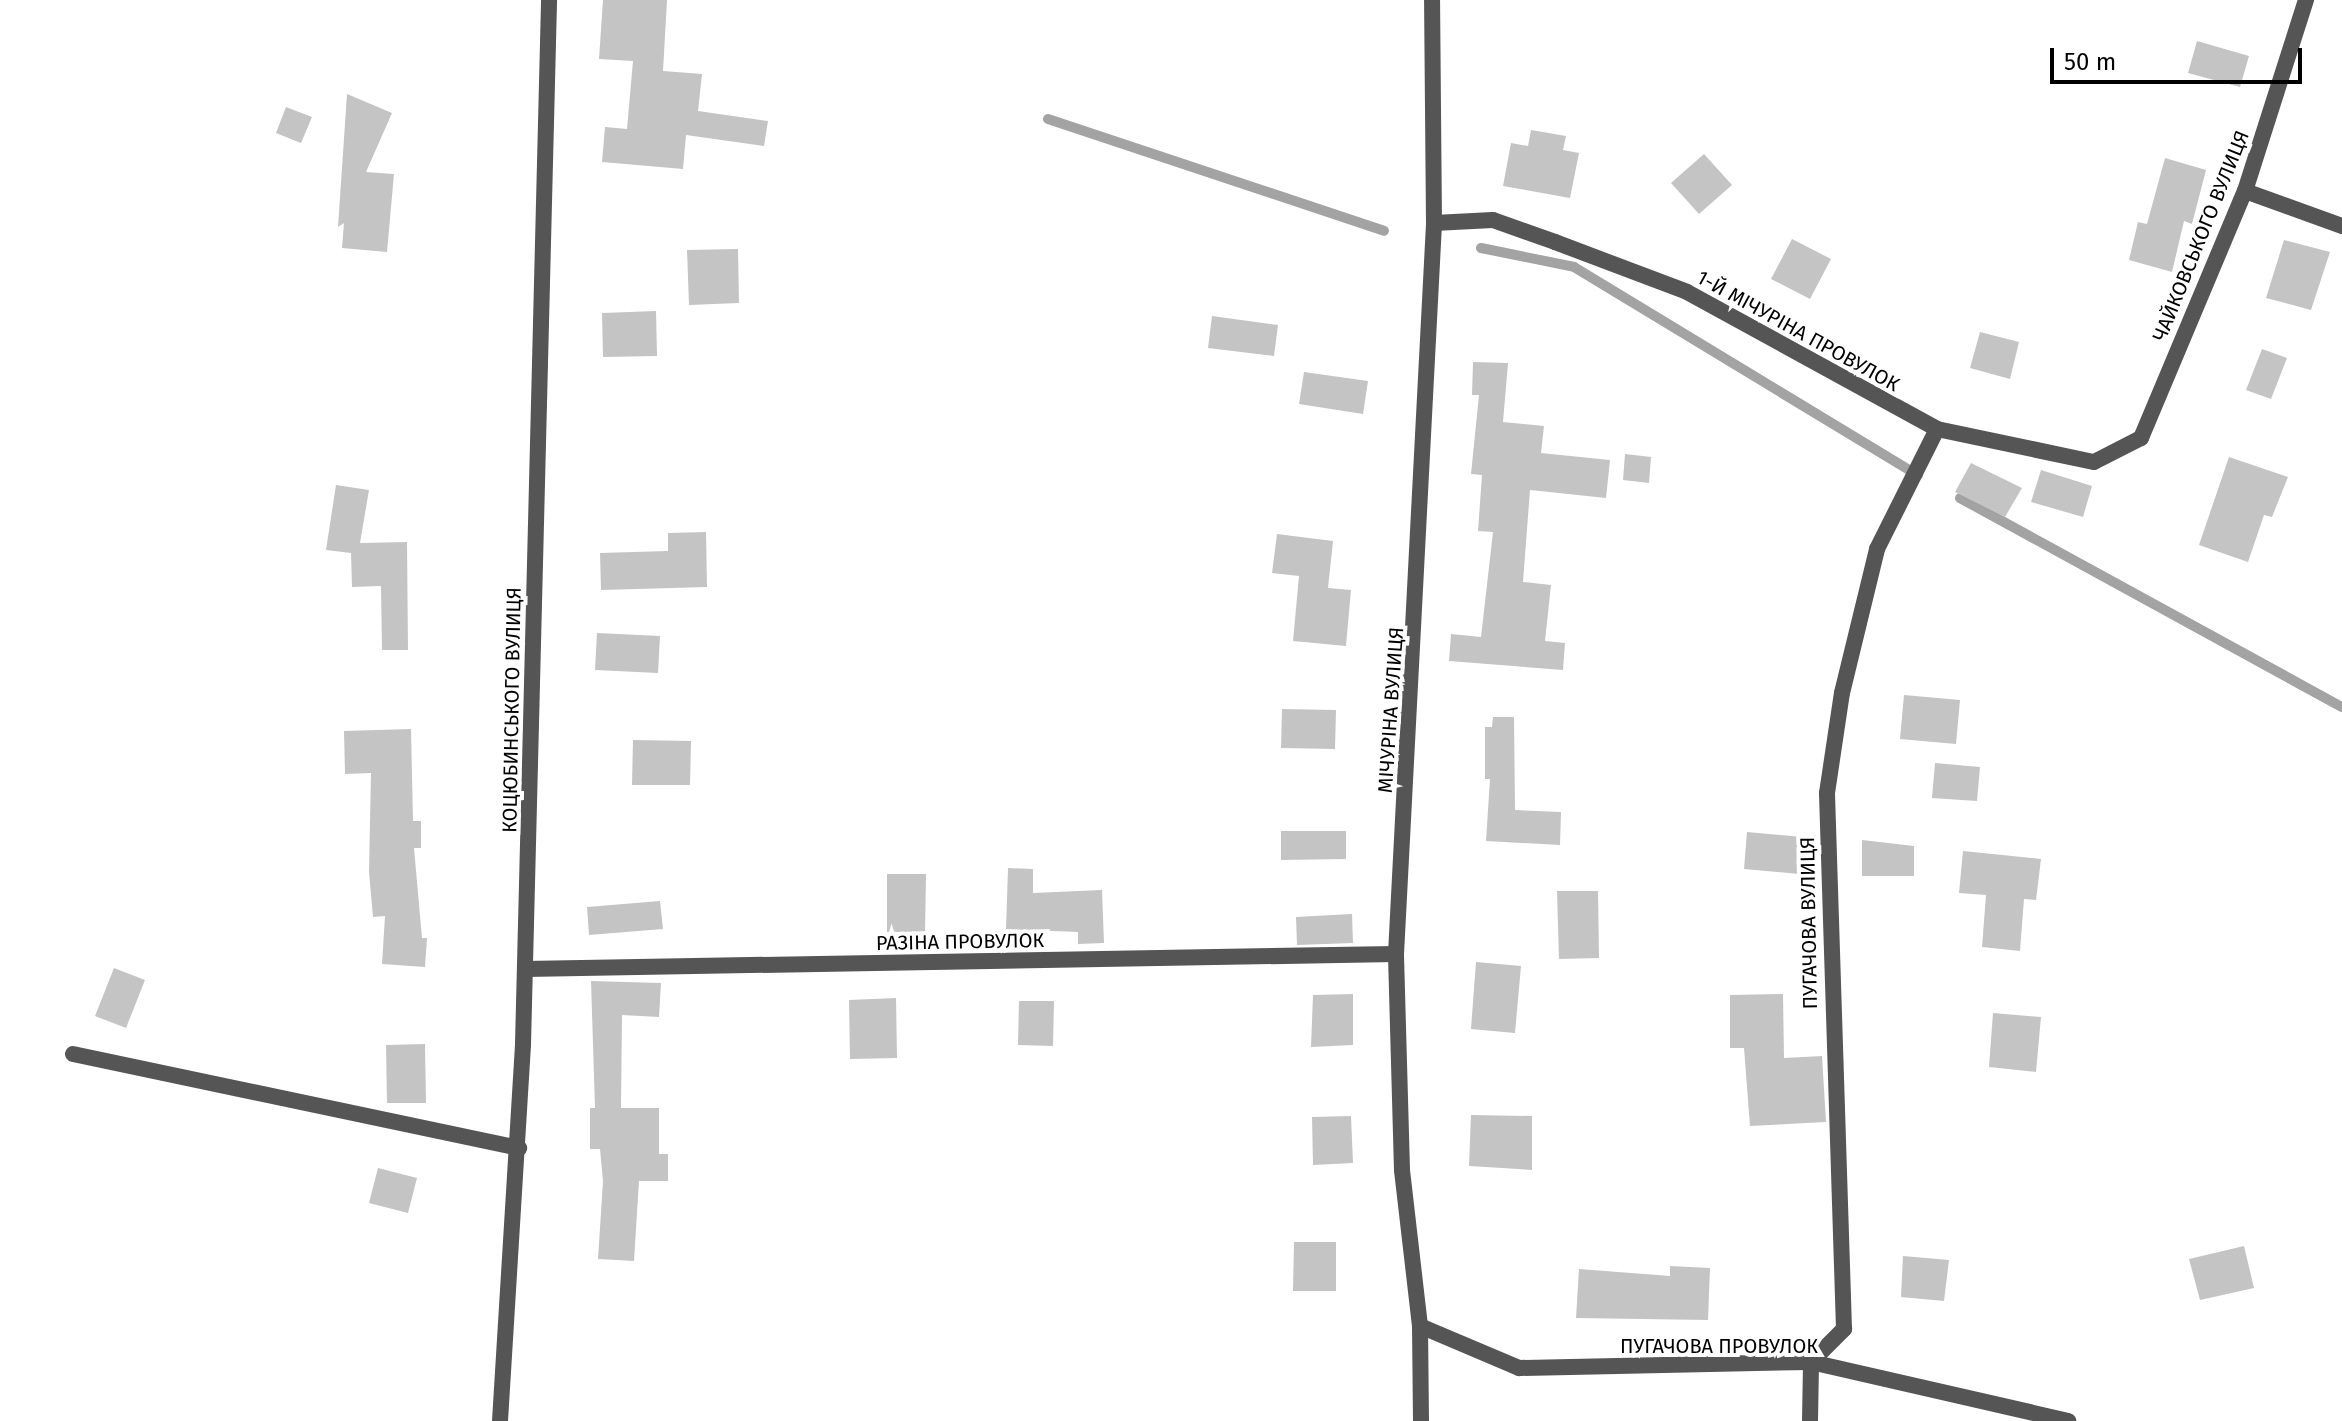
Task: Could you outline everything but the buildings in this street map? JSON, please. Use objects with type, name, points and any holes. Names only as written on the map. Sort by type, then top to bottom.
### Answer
[{"type":"street","name":"КОЦЮБИНСЬКОГО ВУЛИЦЯ","points":[[500,1421],[519,1148],[549,0]]},
{"type":"street","name":"МІЧУРІНА ВУЛИЦЯ","points":[[1421,1421],[1420,1326],[1402,1170],[1396,954],[1434,223],[1432,0]]},
{"type":"street","name":"ЧАЙКОВСЬКОГО ВУЛИЦЯ","points":[[2141,438],[2245,191],[2306,0]]},
{"type":"street","points":[[2245,191],[2342,226]]},
{"type":"street","name":"1-Й МІЧУРІНА ПРОВУЛОК","points":[[1434,223],[1493,220],[1687,292],[1937,429],[2094,462],[2141,438]]},
{"type":"street","name":"ПУГАЧОВА ВУЛИЦЯ","points":[[1811,1362],[1844,1329],[1827,793],[1842,693],[1877,549],[1937,429]]},
{"type":"street","name":"РАЗІНА ПРОВУЛОК","points":[[525,969],[1396,954]]},
{"type":"street","points":[[73,1054],[519,1148]]},
{"type":"street","name":"ПУГАЧОВА ПРОВУЛОК","points":[[1420,1326],[1519,1368],[1811,1362],[2068,1421]]},
{"type":"street","points":[[1810,1421],[1811,1362]]},
{"type":"waterway","points":[[1048,119],[1384,231]]},
{"type":"waterway","points":[[1481,248],[1574,267],[1918,475]]},
{"type":"waterway","points":[[1960,498],[2342,707]]}]
